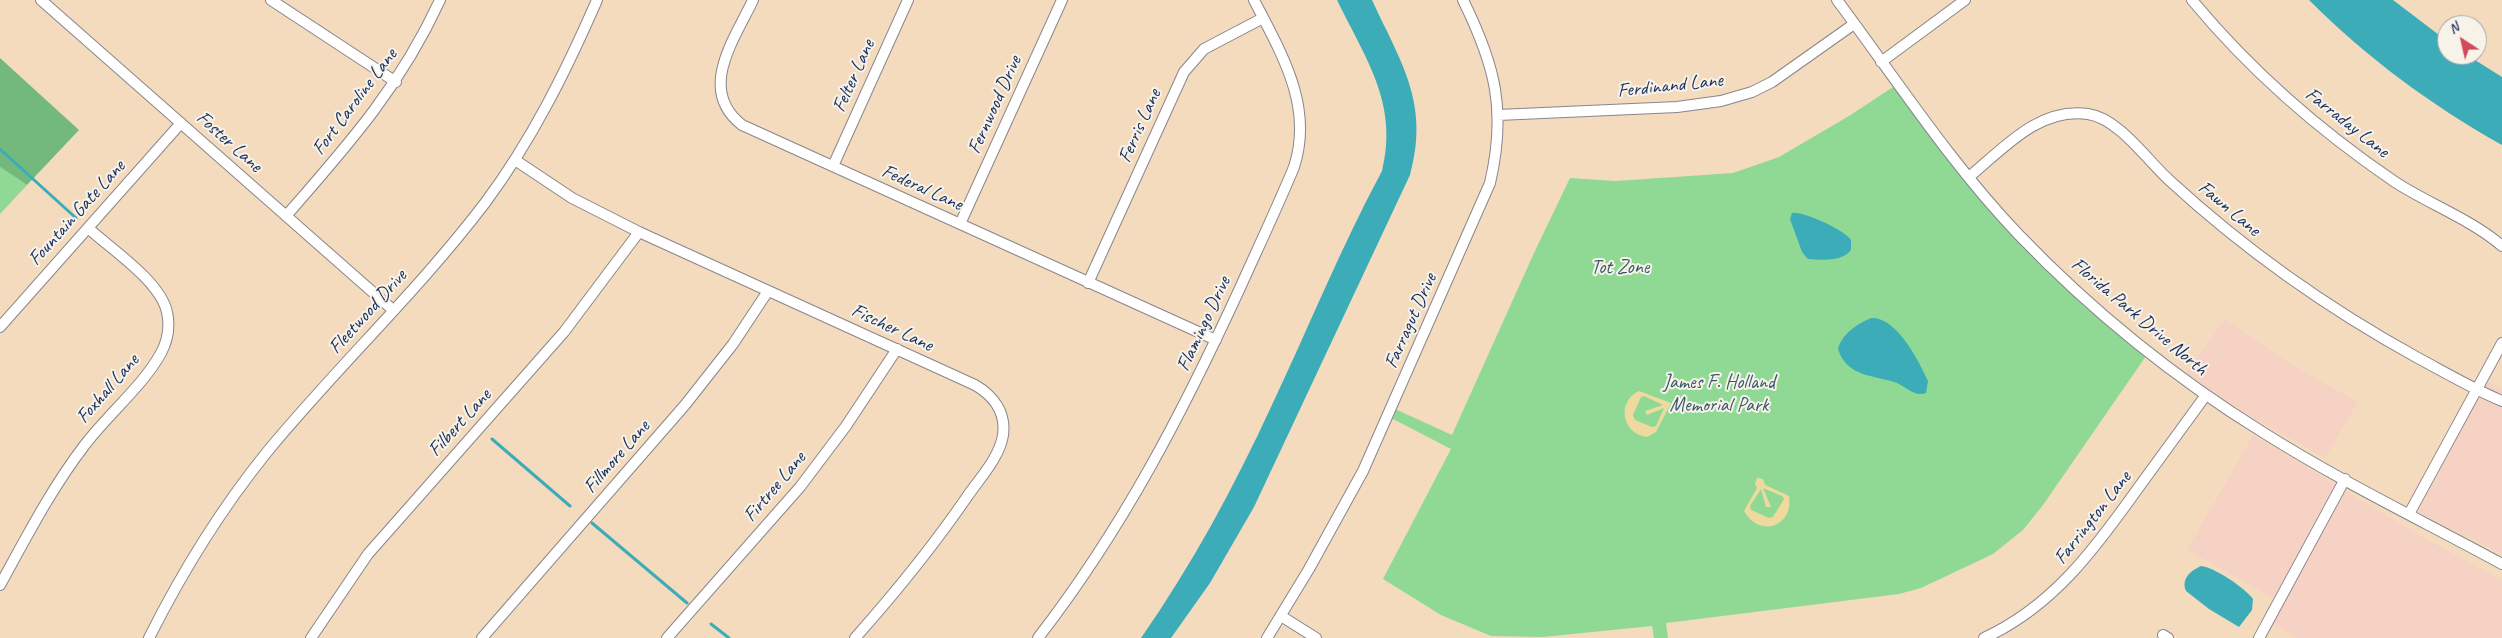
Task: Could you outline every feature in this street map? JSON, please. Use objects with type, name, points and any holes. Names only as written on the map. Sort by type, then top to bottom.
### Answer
[{"type":"street","name":"Foster Lane","points":[[42,0],[393,310]]},
{"type":"street","name":"Fort Caroline Lane","points":[[286,216],[358,133],[396,82],[440,0]]},
{"type":"street","name":"Fleetwood Drive","points":[[149,638],[193,558],[240,488],[268,452],[458,236],[515,160],[557,87],[597,0]]},
{"type":"street","name":"Federal Lane","points":[[753,0],[722,69],[719,87],[723,104],[733,117],[746,128],[1216,340]]},
{"type":"street","name":"Felter Lane","points":[[833,166],[908,0]]},
{"type":"street","name":"Fernwood Drive","points":[[960,224],[1062,0]]},
{"type":"street","name":"Flamingo Drive","points":[[1038,638],[1082,578],[1129,505],[1181,413],[1287,183],[1299,148],[1301,117],[1295,88],[1286,64],[1254,0]]},
{"type":"street","name":"Farragut Drive","points":[[1267,638],[1363,471],[1475,221],[1492,174],[1498,115],[1495,85],[1489,59],[1463,0]]},
{"type":"street","name":"Florida Park Drive North","points":[[1837,0],[1881,62],[1969,177],[2018,234],[2052,268],[2131,337],[2206,395],[2271,438],[2502,564]]},
{"type":"street","points":[[1881,62],[1965,0]]},
{"type":"street","name":"Farraday Lane","points":[[2192,0],[2225,39],[2268,81],[2334,137],[2408,190],[2502,246]]},
{"type":"street","points":[[277,2],[396,82]]},
{"type":"street","name":"Ferris Lane","points":[[1088,283],[1184,72],[1204,49],[1263,18]]},
{"type":"street","name":"Ferdinand Lane","points":[[1498,115],[1676,107],[1721,101],[1752,92],[1772,82],[1854,24]]},
{"type":"street","name":"Fawn Lane","points":[[1969,177],[2025,131],[2041,121],[2074,113],[2101,117],[2114,126],[2218,224],[2272,267],[2364,327],[2477,390],[2502,401]]},
{"type":"street","name":"Fountain Gate Lane","points":[[0,327],[181,123]]},
{"type":"street","name":"Fischer Lane","points":[[515,160],[572,198],[639,232],[985,391],[1000,411],[1003,436],[991,463],[943,531],[899,588],[855,638]]},
{"type":"street","name":"Foxhall Lane","points":[[0,585],[69,465],[98,427],[153,365],[168,337],[167,311],[159,294],[88,228]]},
{"type":"street","name":"Filbert Lane","points":[[311,638],[368,554],[575,319],[639,232]]},
{"type":"street","name":"Fillmore Lane","points":[[482,638],[685,405],[733,344],[768,291]]},
{"type":"street","points":[[2409,514],[2502,343]]},
{"type":"street","name":"Firtree Lane","points":[[667,638],[800,487],[842,432],[897,349]]},
{"type":"street","name":"Farrington Lane","points":[[1984,638],[2024,615],[2051,595],[2076,570],[2101,541],[2206,395]]},
{"type":"street","points":[[2259,638],[2345,479]]},
{"type":"street","points":[[1281,616],[1316,638]]},
{"type":"shaded area","points":[[2225,319],[2291,364],[2358,402],[2325,458],[2250,416],[2186,373]]},
{"type":"shaded area","points":[[2487,381],[2502,389],[2502,554],[2418,512]]},
{"type":"shaded area","points":[[2253,435],[2417,534],[2502,580],[2502,638],[2297,638],[2262,618],[2273,598],[2187,550]]},
{"type":"green space","points":[[0,58],[79,130],[27,185],[0,167]]},
{"type":"green space","name":"James F. Holland Memorial Park","points":[[1893,87],[2016,235],[2082,303],[2146,356],[2043,505],[2023,530],[1993,554],[1921,588],[1899,594],[1666,623],[1668,638],[1654,638],[1652,626],[1543,637],[1491,636],[1441,615],[1383,579],[1451,449],[1391,418],[1395,409],[1452,435],[1570,178],[1616,181],[1733,173],[1779,157],[1849,116]]},
{"type":"green space","points":[[0,167],[27,185],[0,214]]},
{"type":"sand","points":[[1639,391],[1671,403],[1656,432],[1647,437],[1639,435],[1627,424],[1625,410],[1627,402]],"holes":[[[1644,396],[1663,405],[1645,411],[1647,415],[1664,408],[1656,426],[1652,427],[1635,420],[1633,415],[1641,397]]]},
{"type":"sand","points":[[1757,478],[1763,479],[1765,485],[1789,496],[1789,506],[1786,515],[1781,521],[1774,525],[1758,525],[1744,511],[1757,488],[1755,484]],"holes":[[[1763,488],[1782,496],[1784,499],[1773,517],[1769,518],[1751,510],[1750,506],[1761,489],[1766,507],[1771,507]]]},
{"type":"water","points":[[1337,0],[1372,0],[1402,64],[1409,84],[1417,126],[1410,175],[1254,507],[1210,583],[1171,638],[1141,638],[1195,554],[1242,467],[1285,378],[1325,288],[1382,171],[1386,147],[1386,124],[1383,102],[1368,62]]},
{"type":"water","points":[[2309,0],[2393,0],[2437,33],[2437,65],[2483,65],[2502,77],[2502,145],[2425,97],[2377,61]]},
{"type":"water","points":[[1792,213],[1814,218],[1841,232],[1851,240],[1851,250],[1842,257],[1825,260],[1808,259],[1802,252],[1790,219]]},
{"type":"water","points":[[1871,318],[1880,319],[1889,324],[1905,341],[1919,362],[1928,381],[1926,393],[1914,393],[1897,383],[1863,374],[1848,365],[1842,358],[1838,349],[1843,339],[1855,326]]},
{"type":"water","points":[[2201,566],[2207,567],[2229,579],[2253,599],[2252,610],[2239,627],[2209,609],[2186,591],[2186,579],[2193,570]]},
{"type":"waterway","points":[[0,149],[76,218]]},
{"type":"waterway","points":[[492,439],[570,506]]},
{"type":"waterway","points":[[592,523],[687,603]]},
{"type":"waterway","points":[[711,624],[729,638]]},
{"type":"park label","name":"Tot Zone","points":[[1620,268]]}]
